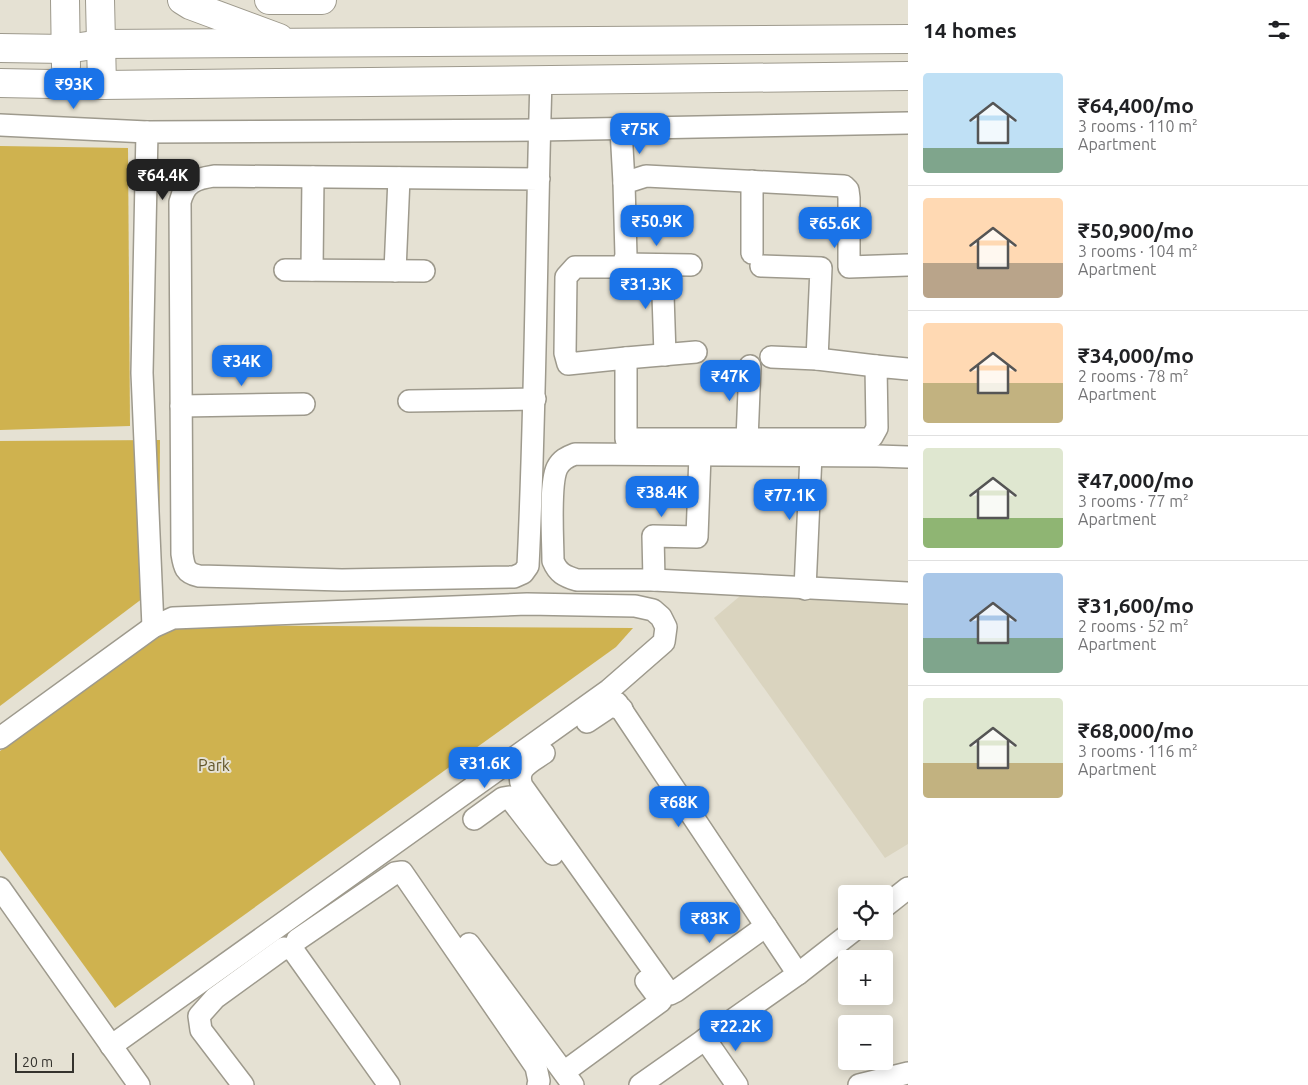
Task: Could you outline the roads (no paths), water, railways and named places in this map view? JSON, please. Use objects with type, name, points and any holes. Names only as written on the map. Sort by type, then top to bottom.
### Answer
[{"type":"main road","points":[[65,0],[67,85]]},
{"type":"main road","points":[[100,0],[102,85]]},
{"type":"main road","points":[[182,0],[190,5],[294,44]]},
{"type":"main road","points":[[269,0],[322,0]]},
{"type":"main road","points":[[0,48],[66,49],[100,44],[908,39]]},
{"type":"main road","points":[[0,83],[102,85],[908,76]]},
{"type":"street","points":[[539,180],[214,176],[197,179],[190,183],[182,192],[180,202],[182,554],[184,566],[190,574],[199,576],[342,580],[514,577],[523,573],[528,566],[535,398],[541,80]]},
{"type":"street","points":[[0,125],[147,132],[539,130],[908,123]]},
{"type":"street","points":[[621,129],[626,256],[623,264]]},
{"type":"street","points":[[147,132],[142,372],[153,627]]},
{"type":"street","points":[[624,183],[646,176],[844,186],[848,190],[849,198],[849,267]]},
{"type":"street","points":[[312,270],[313,177]]},
{"type":"street","points":[[395,271],[398,178]]},
{"type":"street","points":[[752,181],[756,259],[821,268],[908,265]]},
{"type":"street","points":[[691,265],[623,264],[617,267],[575,267],[566,277],[565,354],[568,364],[696,352]]},
{"type":"street","points":[[662,265],[666,355]]},
{"type":"street","points":[[817,359],[821,268]]},
{"type":"street","points":[[285,270],[424,271]]},
{"type":"street","points":[[771,357],[817,359],[908,369]]},
{"type":"street","points":[[626,358],[626,439],[859,440],[872,437],[877,428],[876,366]]},
{"type":"street","points":[[747,440],[750,366]]},
{"type":"street","points":[[409,401],[535,398]]},
{"type":"street","points":[[181,406],[304,404]]},
{"type":"street","points":[[908,457],[575,454],[564,459],[557,468],[553,483],[552,541],[552,561],[557,571],[566,577],[577,580],[654,580],[908,593]]},
{"type":"street","points":[[654,580],[653,536],[697,537],[700,455]]},
{"type":"street","points":[[805,589],[811,455]]},
{"type":"street","points":[[0,738],[153,627],[174,618],[206,615],[527,604],[635,606],[653,610],[661,617],[666,627],[664,642],[601,695],[112,1046]]},
{"type":"street","points":[[766,926],[670,994],[522,786],[519,778],[520,772],[525,766],[606,708],[619,706],[766,926],[798,974]]},
{"type":"street","points":[[395,843],[568,1079],[661,1001],[510,798],[503,798],[474,819]]},
{"type":"street","points":[[296,940],[395,873],[402,872],[536,1067],[538,1085]]},
{"type":"street","points":[[0,888],[139,1085]]},
{"type":"street","points":[[893,900],[908,888]]},
{"type":"street","points":[[284,923],[401,1085]]},
{"type":"street","points":[[640,1085],[666,1077],[705,1039],[798,974],[841,940]]},
{"type":"street","points":[[243,1085],[201,1030],[199,1016],[215,998],[284,948],[293,950],[389,1085]]},
{"type":"street","points":[[705,1039],[737,1085]]},
{"type":"street","points":[[859,1085],[908,1073]]},
{"type":"park label","name":"Park","points":[[214,765]]}]
